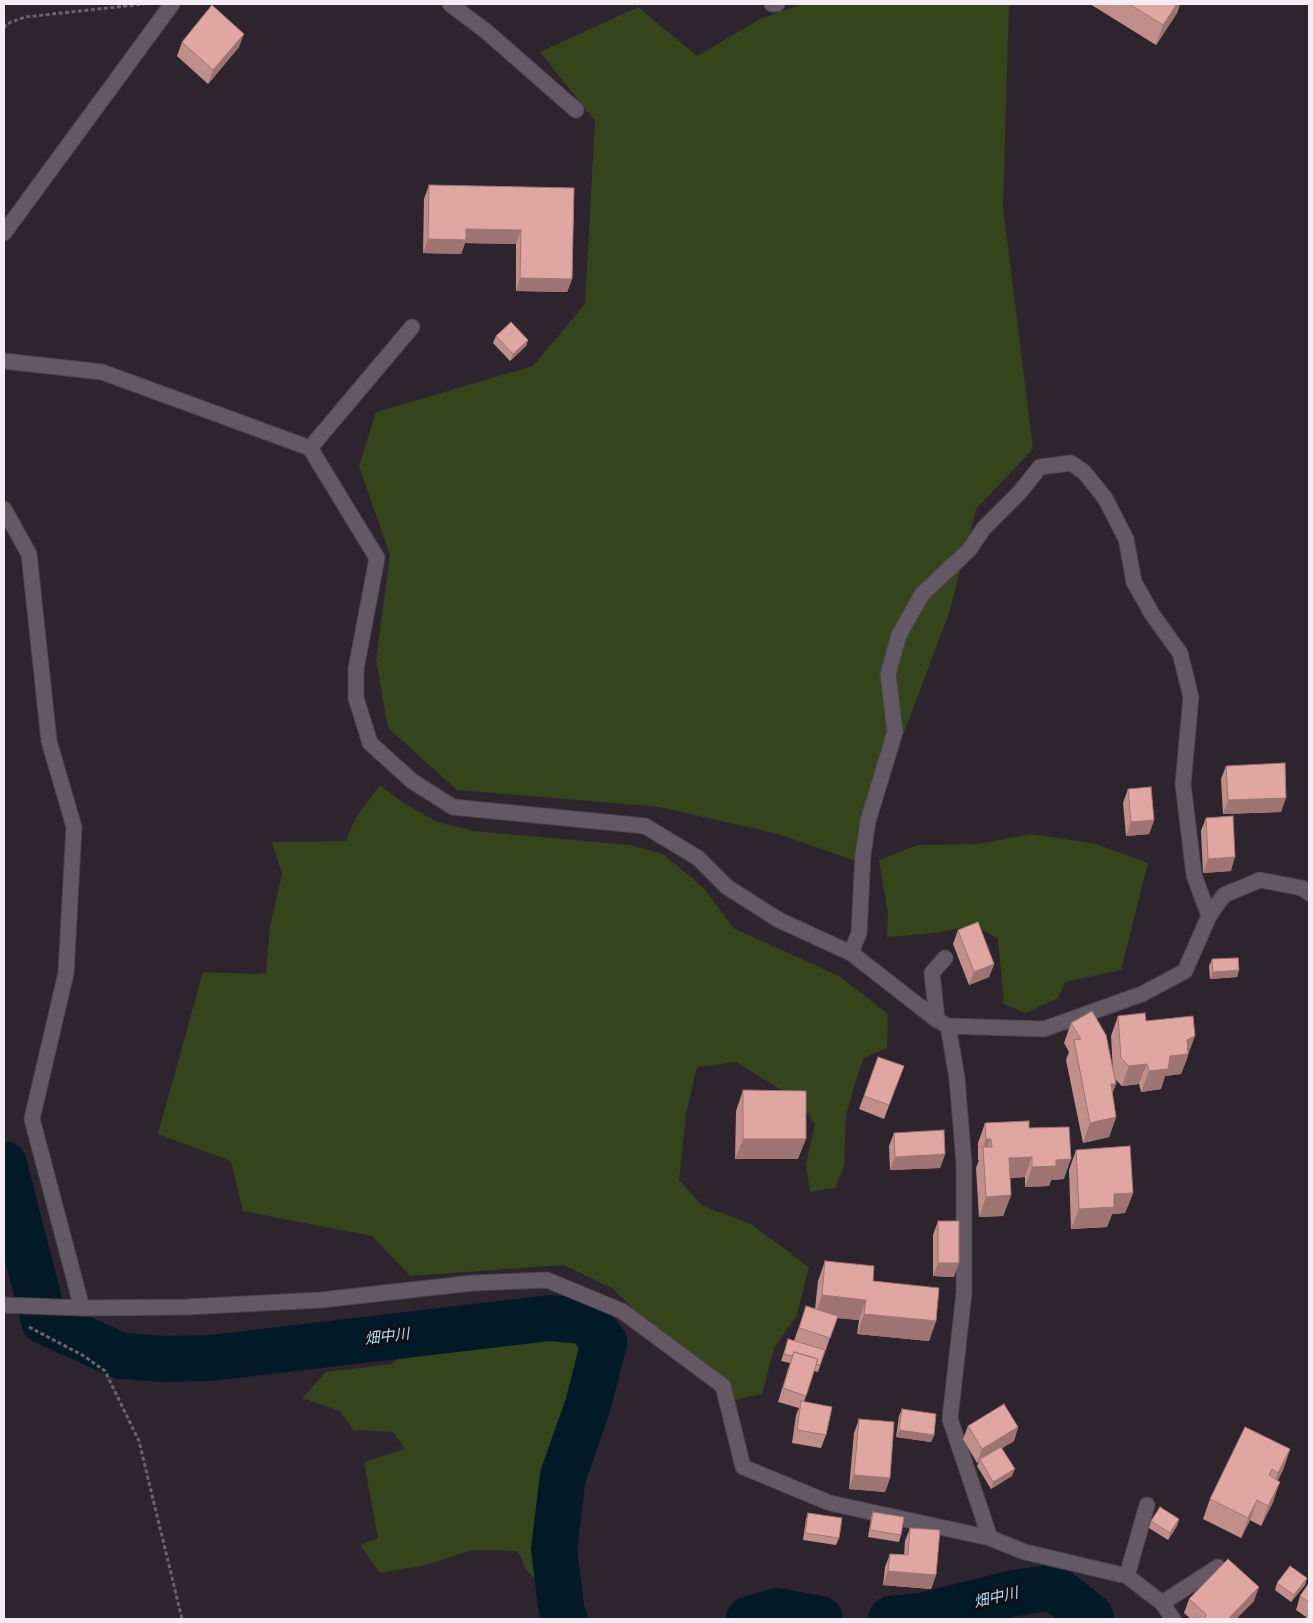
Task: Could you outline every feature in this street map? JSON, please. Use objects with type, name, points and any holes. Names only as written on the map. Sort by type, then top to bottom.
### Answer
[{"type":"street","points":[[4,234],[172,4]]},
{"type":"street","points":[[450,4],[487,32],[576,110]]},
{"type":"street","points":[[772,4],[773,6],[777,4]]},
{"type":"street","points":[[310,448],[412,327]]},
{"type":"street","points":[[4,361],[102,372],[310,448],[377,558],[356,670],[356,698],[370,743],[412,781],[453,807],[645,826],[698,858],[727,887],[779,920],[850,953],[942,1023],[1044,1029],[1142,994],[1185,972],[1209,916],[1224,895],[1260,880],[1302,888],[1309,893]]},
{"type":"street","points":[[850,953],[858,933],[863,854],[868,821],[895,732],[888,674],[899,635],[922,594],[969,550],[984,528],[1020,492],[1040,467],[1071,463],[1084,472],[1105,498],[1126,539],[1134,582],[1152,614],[1180,653],[1191,697],[1183,784],[1194,875],[1209,916]]},
{"type":"street","points":[[4,509],[30,554],[49,741],[74,827],[66,973],[32,1119],[77,1308]]},
{"type":"street","points":[[946,958],[932,973],[942,1023],[957,1078],[964,1184],[964,1293],[950,1419],[990,1538]]},
{"type":"street","points":[[4,1305],[77,1308],[186,1307],[321,1300],[472,1284],[547,1280],[622,1311],[723,1386],[744,1467],[830,1503],[990,1538],[1025,1552],[1128,1576],[1162,1603],[1173,1619]]},
{"type":"street","points":[[1128,1576],[1147,1505]]},
{"type":"street","points":[[1162,1603],[1218,1567]]},
{"type":"path","points":[[4,28],[6,24],[25,17],[144,4]]},
{"type":"path","points":[[25,1323],[84,1356],[104,1371],[139,1441],[182,1619]]},
{"type":"green space","points":[[803,4],[1009,4],[1003,206],[1033,449],[976,509],[950,610],[856,861],[778,834],[660,807],[457,790],[388,728],[376,660],[390,555],[359,466],[376,412],[533,366],[585,304],[595,121],[540,52],[638,7],[697,56],[760,19]]},
{"type":"green space","points":[[380,785],[405,804],[437,822],[474,831],[629,845],[663,854],[704,888],[733,928],[839,976],[888,1014],[887,1048],[864,1058],[858,1073],[846,1115],[844,1167],[835,1188],[810,1192],[806,1165],[815,1124],[796,1099],[736,1062],[697,1067],[686,1114],[679,1180],[703,1206],[751,1224],[809,1267],[797,1315],[774,1348],[762,1394],[735,1400],[711,1371],[645,1320],[613,1289],[564,1265],[410,1276],[372,1236],[243,1211],[231,1161],[158,1134],[203,972],[266,973],[270,926],[282,874],[272,842],[346,841],[355,819]]},
{"type":"green space","points":[[1031,834],[1096,844],[1148,863],[1121,970],[1065,982],[1058,998],[1025,1013],[1004,1004],[998,939],[975,925],[935,933],[887,937],[888,913],[879,860],[918,845],[979,844]]},
{"type":"green space","points":[[551,1325],[581,1327],[593,1346],[560,1461],[544,1532],[544,1574],[539,1582],[526,1570],[518,1551],[472,1550],[426,1565],[380,1573],[360,1545],[378,1538],[364,1462],[405,1449],[393,1432],[353,1430],[340,1411],[302,1398],[326,1372],[392,1364],[415,1344]]},
{"type":"building","points":[[1129,4],[1177,4],[1163,25]]},
{"type":"building","points":[[212,5],[244,34],[213,70],[182,42]]},
{"type":"building","points":[[429,185],[574,188],[572,279],[520,278],[521,230],[466,229],[466,240],[428,239]]},
{"type":"building","points":[[511,322],[528,340],[513,354],[496,336]]},
{"type":"building","points":[[1285,763],[1286,798],[1228,800],[1226,766]]},
{"type":"building","points":[[1151,787],[1154,820],[1131,822],[1128,789]]},
{"type":"building","points":[[1233,816],[1235,857],[1208,859],[1206,818]]},
{"type":"building","points":[[978,922],[994,964],[974,972],[958,930]]},
{"type":"building","points":[[1238,958],[1239,970],[1213,972],[1212,959]]},
{"type":"building","points":[[1092,1011],[1106,1035],[1116,1084],[1111,1084],[1116,1117],[1090,1123],[1074,1040],[1081,1039],[1071,1023]]},
{"type":"building","points":[[1145,1013],[1146,1021],[1193,1016],[1195,1036],[1187,1040],[1188,1054],[1170,1056],[1168,1069],[1149,1071],[1147,1064],[1129,1066],[1121,1058],[1118,1016]]},
{"type":"building","points":[[878,1057],[904,1066],[889,1105],[864,1096]]},
{"type":"building","points":[[743,1090],[806,1091],[806,1139],[743,1139]]},
{"type":"building","points":[[1029,1121],[1029,1128],[1069,1127],[1071,1159],[1056,1160],[1056,1166],[1032,1167],[1032,1157],[1009,1158],[1011,1195],[986,1197],[983,1147],[992,1147],[991,1139],[986,1139],[985,1123]]},
{"type":"building","points":[[944,1130],[945,1154],[895,1157],[894,1133]]},
{"type":"building","points":[[1130,1146],[1133,1193],[1114,1194],[1114,1207],[1079,1209],[1076,1150]]},
{"type":"building","points":[[938,1221],[959,1221],[959,1263],[938,1263]]},
{"type":"building","points":[[825,1261],[874,1266],[873,1281],[939,1288],[936,1321],[864,1314],[866,1300],[822,1295]]},
{"type":"building","points":[[806,1306],[838,1316],[830,1338],[799,1328]]},
{"type":"building","points":[[788,1339],[825,1350],[820,1365],[816,1364],[818,1359],[794,1352],[792,1356],[784,1354]]},
{"type":"building","points":[[794,1352],[818,1359],[806,1396],[783,1388]]},
{"type":"building","points":[[801,1401],[832,1407],[826,1435],[797,1430]]},
{"type":"building","points":[[1004,1404],[1018,1427],[982,1449],[968,1426]]},
{"type":"building","points":[[902,1409],[936,1414],[934,1435],[899,1430]]},
{"type":"building","points":[[859,1419],[894,1422],[890,1478],[854,1475]]},
{"type":"building","points":[[1245,1427],[1290,1449],[1278,1473],[1272,1469],[1269,1475],[1280,1482],[1268,1506],[1257,1500],[1248,1518],[1210,1499]]},
{"type":"building","points":[[1001,1447],[1015,1469],[993,1482],[980,1459]]},
{"type":"building","points":[[1160,1507],[1179,1519],[1170,1533],[1151,1521]]},
{"type":"building","points":[[873,1512],[904,1517],[901,1535],[870,1530]]},
{"type":"building","points":[[808,1513],[842,1518],[839,1538],[805,1533]]},
{"type":"building","points":[[910,1528],[940,1530],[936,1575],[888,1571],[890,1554],[908,1555]]},
{"type":"building","points":[[1228,1559],[1259,1587],[1228,1619],[1203,1619],[1207,1615],[1189,1599]]},
{"type":"building","points":[[1290,1566],[1307,1578],[1294,1595],[1277,1583]]},
{"type":"building","points":[[1309,1583],[1309,1602],[1300,1596]]},
{"type":"waterway","name":"畑中川","points":[[4,1164],[44,1321],[121,1356],[165,1359],[211,1358],[550,1318],[586,1321],[604,1342],[588,1405],[563,1476],[554,1549],[562,1614],[565,1619]]},
{"type":"waterway","name":"畑中川","points":[[891,1619],[921,1616],[1010,1594],[1053,1587],[1090,1616],[1091,1619]]},
{"type":"waterway","name":"畑中川","points":[[749,1619],[777,1611],[820,1619]]}]
